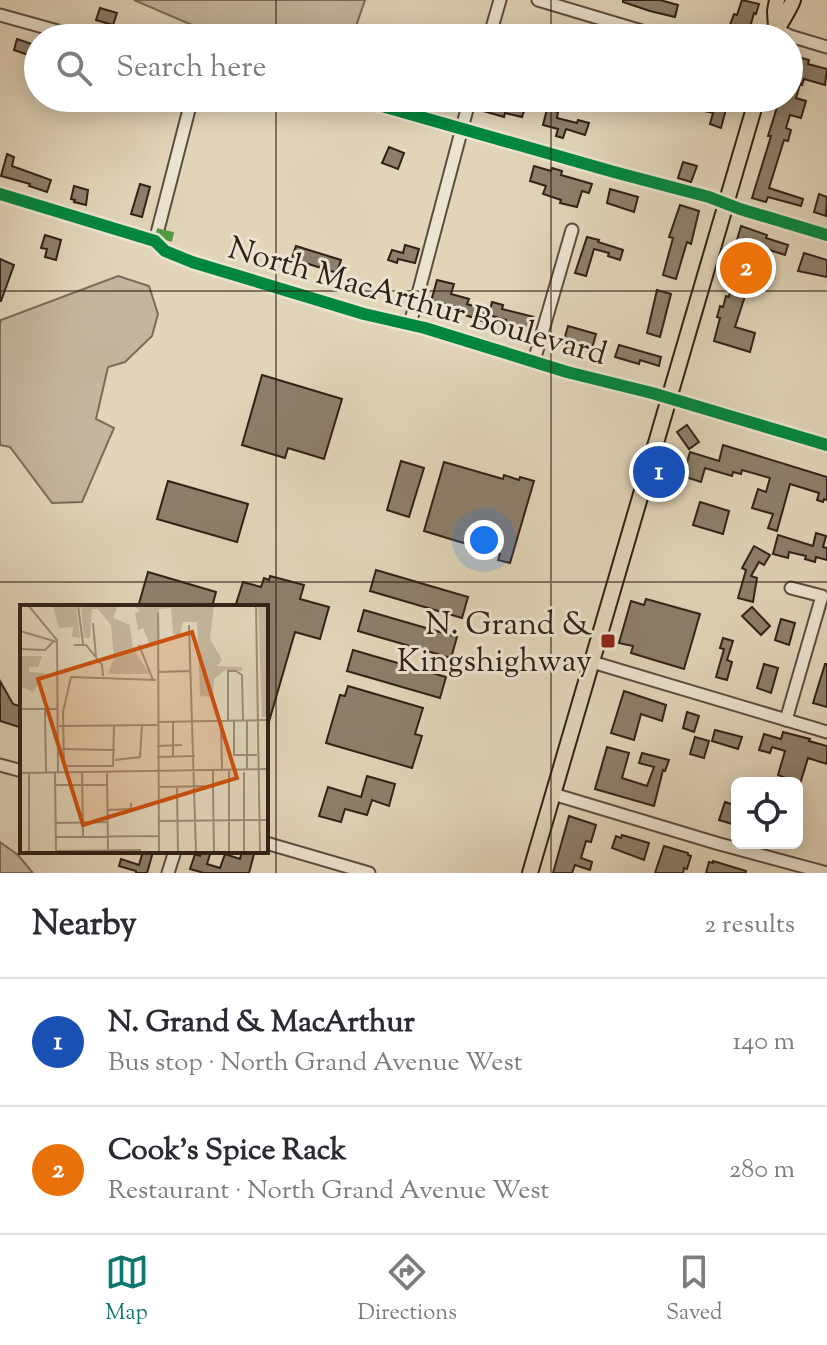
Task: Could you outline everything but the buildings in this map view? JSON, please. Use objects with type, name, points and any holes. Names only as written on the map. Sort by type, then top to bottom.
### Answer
[{"type":"main road","points":[[775,24],[777,0]]},
{"type":"main road","points":[[781,24],[793,0]]},
{"type":"main road","points":[[530,873],[753,112]]},
{"type":"street","points":[[493,24],[500,0]]},
{"type":"street","points":[[538,0],[618,24]]},
{"type":"street","points":[[0,15],[32,24]]},
{"type":"street","points":[[803,40],[827,47]]},
{"type":"street","points":[[155,241],[188,112]]},
{"type":"street","points":[[402,112],[726,203],[827,235]]},
{"type":"street","points":[[410,324],[466,112]]},
{"type":"street","name":"North MacArthur Boulevard","points":[[0,194],[155,241],[165,251],[192,262],[827,445]]},
{"type":"street","points":[[534,361],[572,230]]},
{"type":"street","points":[[786,720],[822,596],[791,588]]},
{"type":"street","points":[[592,662],[827,732]]},
{"type":"street","points":[[0,765],[20,770]]},
{"type":"street","points":[[553,794],[827,873]]},
{"type":"street","points":[[268,844],[369,873]]},
{"type":"street","points":[[168,873],[174,853]]},
{"type":"shaded area","points":[[134,0],[365,0],[357,24],[190,24]]},
{"type":"shaded area","points":[[118,276],[149,286],[158,314],[152,336],[125,362],[108,367],[96,419],[114,428],[82,502],[52,503],[10,447],[0,445],[1,320]]},
{"type":"shaded area","points":[[0,842],[18,855],[33,873],[0,873]]},
{"type":"marked path","points":[[156,233],[173,237]]},
{"type":"cycle path","points":[[403,112],[709,197],[827,235]]},
{"type":"cycle path","points":[[0,194],[155,241],[165,251],[192,262],[827,445]]},
{"type":"place","name":"Cook's Spice Rack","points":[[746,268]]},
{"type":"place","name":"N. Grand & MacArthur","points":[[659,472]]},
{"type":"place","name":"N. Grand & Kingshighway","points":[[608,641]]}]
